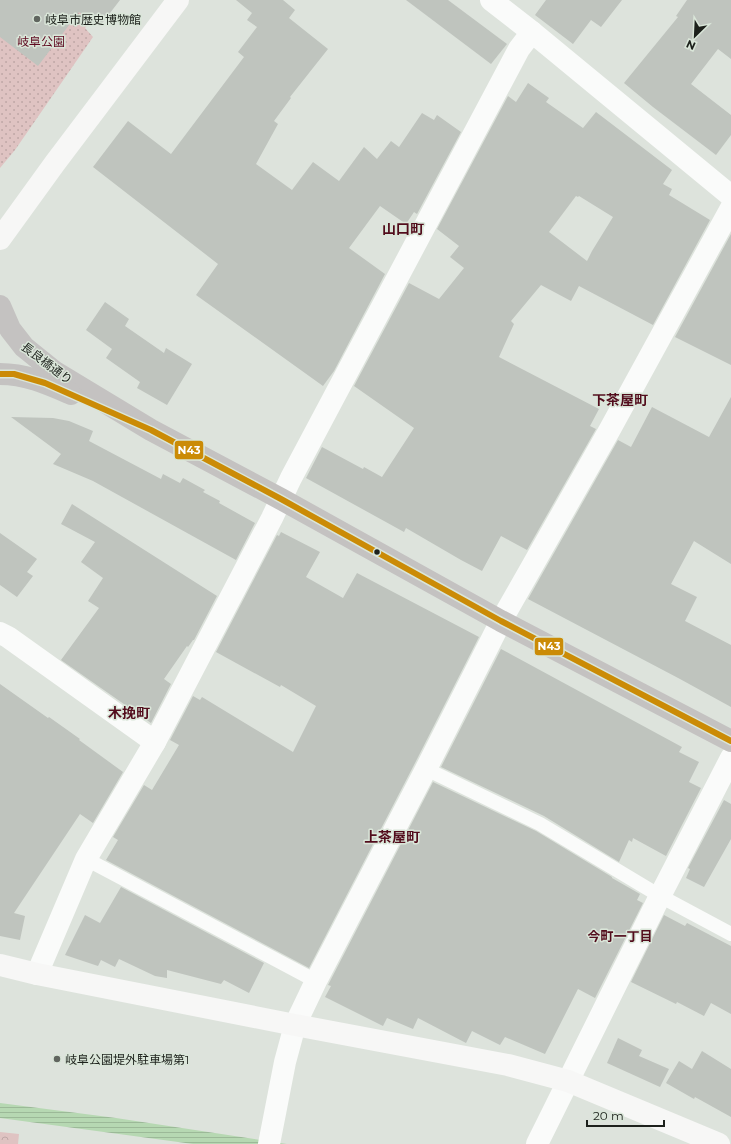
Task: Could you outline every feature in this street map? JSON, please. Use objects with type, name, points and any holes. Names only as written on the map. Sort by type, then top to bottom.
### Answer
[{"type":"highway","name":"長良橋通り","points":[[0,306],[2,314],[10,329],[24,347],[55,372],[151,430],[281,499],[501,621],[731,741]]},
{"type":"highway","name":"長良橋通り","points":[[0,374],[14,374],[45,383],[151,430]]},
{"type":"street","points":[[0,239],[55,163],[178,0]]},
{"type":"street","points":[[491,0],[731,196]]},
{"type":"street","points":[[37,974],[86,859],[154,742],[272,518],[294,471],[516,56],[532,32]]},
{"type":"street","points":[[271,1134],[285,1062],[295,1025],[316,981],[501,621],[609,431],[731,208]]},
{"type":"street","points":[[0,633],[15,642],[154,742]]},
{"type":"street","points":[[541,1137],[660,896],[731,758]]},
{"type":"street","points":[[0,965],[37,974],[295,1025],[508,1065],[568,1081],[719,1144]]},
{"type":"lane","points":[[426,769],[540,824],[660,896],[731,934]]},
{"type":"lane","points":[[86,859],[316,981]]},
{"type":"green space","name":"岐阜公園","points":[[0,0],[109,0],[85,28],[93,37],[15,150],[0,168]]},
{"type":"green space","points":[[0,1132],[19,1134],[18,1144],[0,1144]]},
{"type":"shaded area","points":[[0,1103],[116,1118],[287,1144],[193,1144],[0,1118]]},
{"type":"building","name":"岐阜市歴史博物館","points":[[0,0],[120,0],[100,26],[79,12],[38,66],[0,37]]},
{"type":"building","points":[[236,0],[283,0],[295,10],[289,18],[328,49],[290,97],[291,98],[274,121],[278,124],[256,164],[292,190],[313,162],[339,181],[364,147],[377,159],[391,141],[399,147],[422,113],[434,120],[437,115],[461,132],[417,214],[414,212],[406,224],[380,206],[349,248],[385,274],[334,371],[323,386],[196,295],[218,264],[93,167],[128,121],[171,154],[244,57],[238,52],[257,27],[247,20],[252,13]]},
{"type":"building","points":[[406,0],[448,0],[507,44],[491,64]]},
{"type":"building","points":[[546,0],[622,0],[601,27],[591,20],[573,44],[535,15]]},
{"type":"building","points":[[687,0],[731,0],[731,59],[718,49],[691,84],[731,115],[731,135],[716,155],[624,83],[678,17],[676,16]]},
{"type":"building","points":[[528,83],[549,98],[546,102],[583,128],[596,112],[672,170],[663,184],[672,189],[669,195],[710,220],[653,325],[579,286],[571,301],[541,285],[511,321],[514,324],[499,357],[599,409],[590,426],[596,429],[527,550],[501,536],[482,571],[406,528],[404,532],[306,478],[322,447],[363,469],[364,467],[382,477],[414,428],[354,386],[409,283],[439,299],[464,268],[450,257],[459,246],[437,229],[508,96],[516,102]],"holes":[[[576,196],[579,196],[613,217],[587,261],[549,232]]]},
{"type":"building","points":[[731,234],[731,365],[675,337]]},
{"type":"building","points":[[105,302],[129,319],[125,326],[164,353],[166,348],[192,364],[167,405],[137,388],[140,382],[106,358],[112,349],[86,330]]},
{"type":"building","points":[[731,397],[731,564],[694,541],[671,584],[697,597],[685,621],[731,645],[731,707],[528,599],[618,440],[631,447],[652,407],[709,437]]},
{"type":"building","points":[[11,417],[53,418],[69,421],[93,431],[89,441],[161,479],[163,474],[180,483],[183,478],[205,490],[203,492],[220,501],[219,503],[255,523],[236,560],[93,481],[53,464],[61,454]]},
{"type":"building","points":[[72,504],[217,596],[194,640],[188,647],[187,646],[164,679],[171,684],[151,723],[61,660],[99,608],[88,601],[103,578],[81,562],[95,542],[61,524]]},
{"type":"building","points":[[281,532],[320,552],[306,577],[343,598],[357,573],[479,637],[309,968],[106,860],[118,840],[113,837],[144,785],[152,790],[179,745],[170,740],[193,696],[200,700],[202,697],[293,752],[316,706],[281,685],[280,687],[216,652],[277,535],[279,536]]},
{"type":"building","points":[[0,533],[37,559],[27,572],[33,576],[17,597],[0,585]]},
{"type":"building","points":[[501,649],[682,747],[679,752],[699,762],[689,782],[701,788],[666,856],[633,838],[632,842],[629,840],[619,862],[544,816],[441,767]]},
{"type":"building","points":[[0,684],[80,739],[79,740],[123,772],[93,823],[80,814],[14,913],[25,916],[20,940],[0,936]]},
{"type":"building","points":[[433,782],[536,831],[640,894],[637,900],[643,903],[595,998],[578,989],[545,1054],[505,1037],[500,1045],[472,1031],[466,1043],[418,1018],[413,1029],[387,1018],[383,1026],[325,997],[331,986],[328,985]]},
{"type":"building","points":[[724,800],[731,804],[731,839],[704,887],[686,878],[690,869],[688,868]]},
{"type":"building","points":[[121,887],[264,963],[249,993],[224,980],[221,984],[167,970],[167,978],[155,976],[119,959],[115,967],[101,960],[98,966],[65,955],[85,915],[100,923]]},
{"type":"building","points":[[664,915],[685,926],[687,923],[731,946],[731,1014],[711,1003],[704,1016],[677,1002],[676,1004],[631,982]]},
{"type":"building","points":[[618,1038],[642,1050],[639,1056],[669,1069],[660,1087],[607,1063]]},
{"type":"building","points":[[702,1051],[731,1069],[731,1117],[666,1083],[679,1061],[692,1069]]},
{"type":"transit line","name":"N43","points":[[0,374],[14,374],[45,383],[151,430],[281,499],[501,621],[731,741]]},
{"type":"place","name":"岐阜市歴史博物館","points":[[37,19]]},
{"type":"place","name":"岐阜公園堤外駐車場第1","points":[[57,1059]]},
{"type":"district","name":"山口町","points":[[403,229]]},
{"type":"district","name":"下茶屋町","points":[[620,400]]},
{"type":"district","name":"木挽町","points":[[129,713]]},
{"type":"district","name":"上茶屋町","points":[[392,837]]},
{"type":"district","name":"今町一丁目","points":[[620,936]]}]
